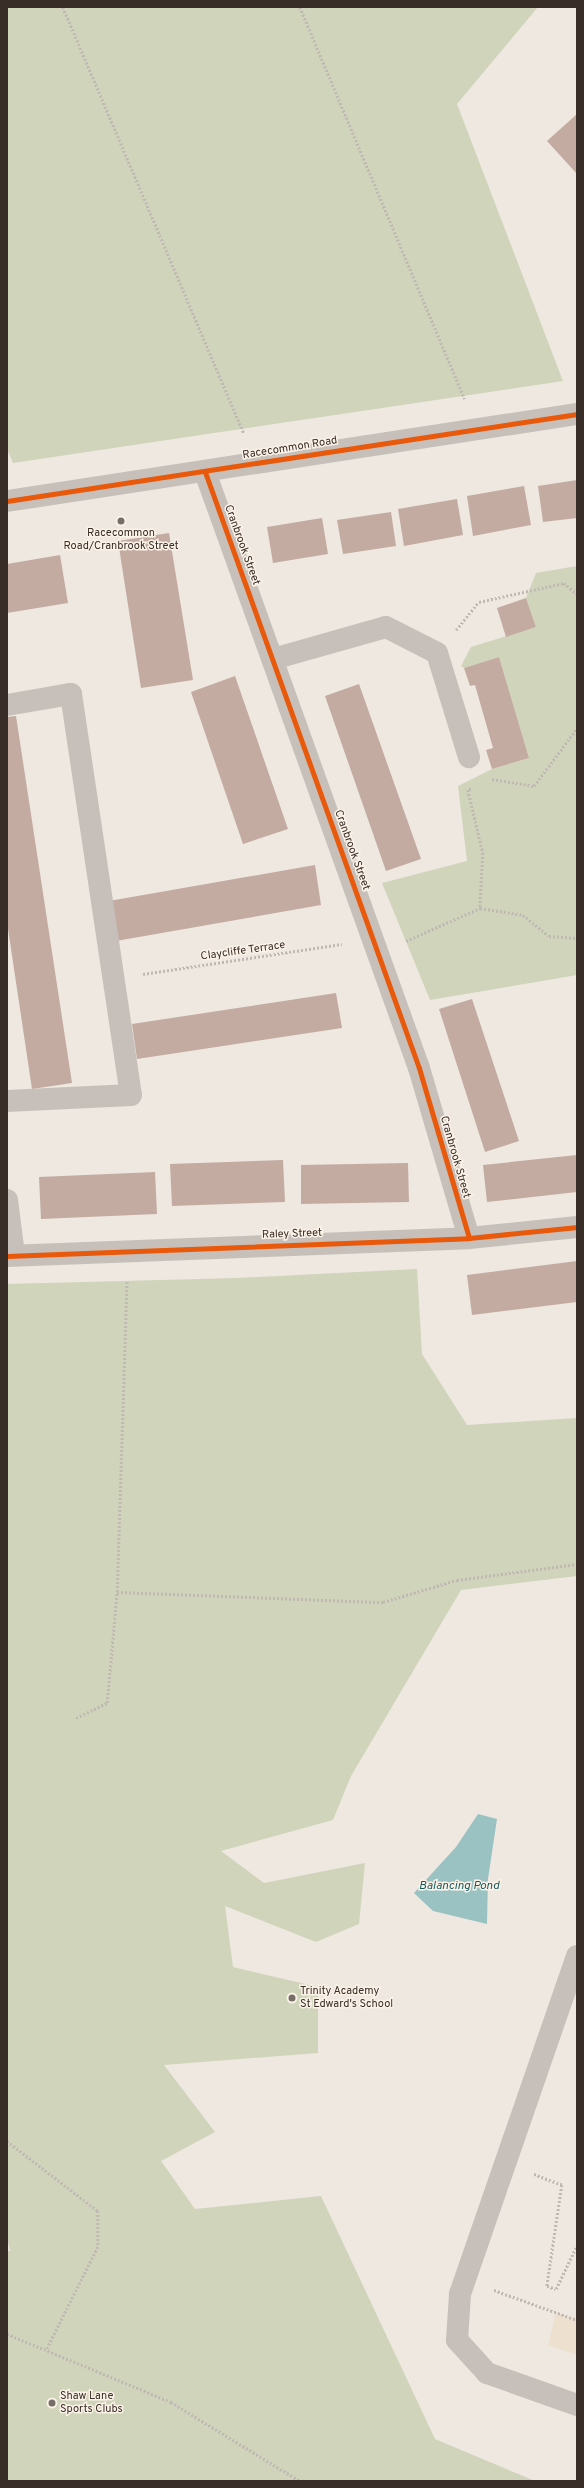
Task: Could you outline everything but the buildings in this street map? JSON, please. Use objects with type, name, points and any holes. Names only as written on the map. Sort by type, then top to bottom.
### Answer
[{"type":"street","name":"Racecommon Road","points":[[7,501],[205,472],[577,414]]},
{"type":"street","name":"Cranbrook Street","points":[[205,472],[274,659],[418,1068],[469,1238]]},
{"type":"street","points":[[274,659],[386,627],[437,652],[469,757]]},
{"type":"street","points":[[7,705],[71,694],[115,978],[131,1095],[7,1101]]},
{"type":"street","points":[[7,1200],[11,1256]]},
{"type":"street","name":"Raley Street","points":[[11,1256],[128,1250],[469,1238],[577,1226]]},
{"type":"street","points":[[577,1956],[460,2294],[457,2340],[487,2373],[577,2405]]},
{"type":"path","points":[[63,7],[257,463]]},
{"type":"path","points":[[300,7],[478,429]]},
{"type":"path","points":[[437,652],[479,602],[564,583],[577,594]]},
{"type":"path","points":[[488,780],[495,777],[534,786],[577,727]]},
{"type":"path","points":[[475,787],[468,790],[483,853],[480,908],[523,915],[549,936],[577,938]]},
{"type":"path","points":[[76,1718],[107,1703],[118,1592],[128,1250]]},
{"type":"path","points":[[118,1592],[384,1602],[457,1580],[577,1564]]},
{"type":"path","points":[[7,2142],[98,2211],[98,2247],[46,2350]]},
{"type":"path","points":[[506,2163],[562,2185],[547,2286],[556,2289],[577,2245]]},
{"type":"path","points":[[466,2278],[577,2319]]},
{"type":"path","points":[[7,2334],[171,2402],[300,2481]]},
{"type":"green space","points":[[7,7],[538,7],[457,104],[563,381],[13,463],[7,449]]},
{"type":"green space","points":[[577,566],[577,975],[430,1000],[382,883],[467,861],[458,786],[492,769],[529,758],[499,657],[464,668],[461,666],[471,647],[536,627],[526,598],[536,573]]},
{"type":"green space","points":[[417,1269],[422,1354],[467,1425],[577,1418],[577,1576],[461,1590],[351,1776],[333,1820],[221,1851],[264,1883],[365,1863],[359,1924],[316,1942],[225,1906],[233,1967],[318,1987],[318,2053],[164,2065],[215,2132],[161,2161],[195,2209],[321,2196],[435,2439],[535,2481],[7,2481],[7,2251],[10,2251],[7,2238],[7,1284],[237,1278]]},
{"type":"shaded area","points":[[556,2312],[576,2319],[577,2317],[577,2355],[548,2345]]},
{"type":"water","name":"Balancing Pond","points":[[478,1814],[497,1819],[488,1879],[487,1924],[433,1911],[414,1893],[456,1847]]},
{"type":"cycle path","points":[[7,501],[577,414]]},
{"type":"cycle path","points":[[205,472],[419,1068],[469,1238]]},
{"type":"cycle path","points":[[7,1256],[469,1238],[577,1227]]},
{"type":"place","name":"Racecommon Road/Cranbrook Street","points":[[121,521]]},
{"type":"place","name":"Trinity Academy St Edward's School","points":[[292,1998]]},
{"type":"place","name":"Shaw Lane Sports Clubs","points":[[52,2403]]}]
